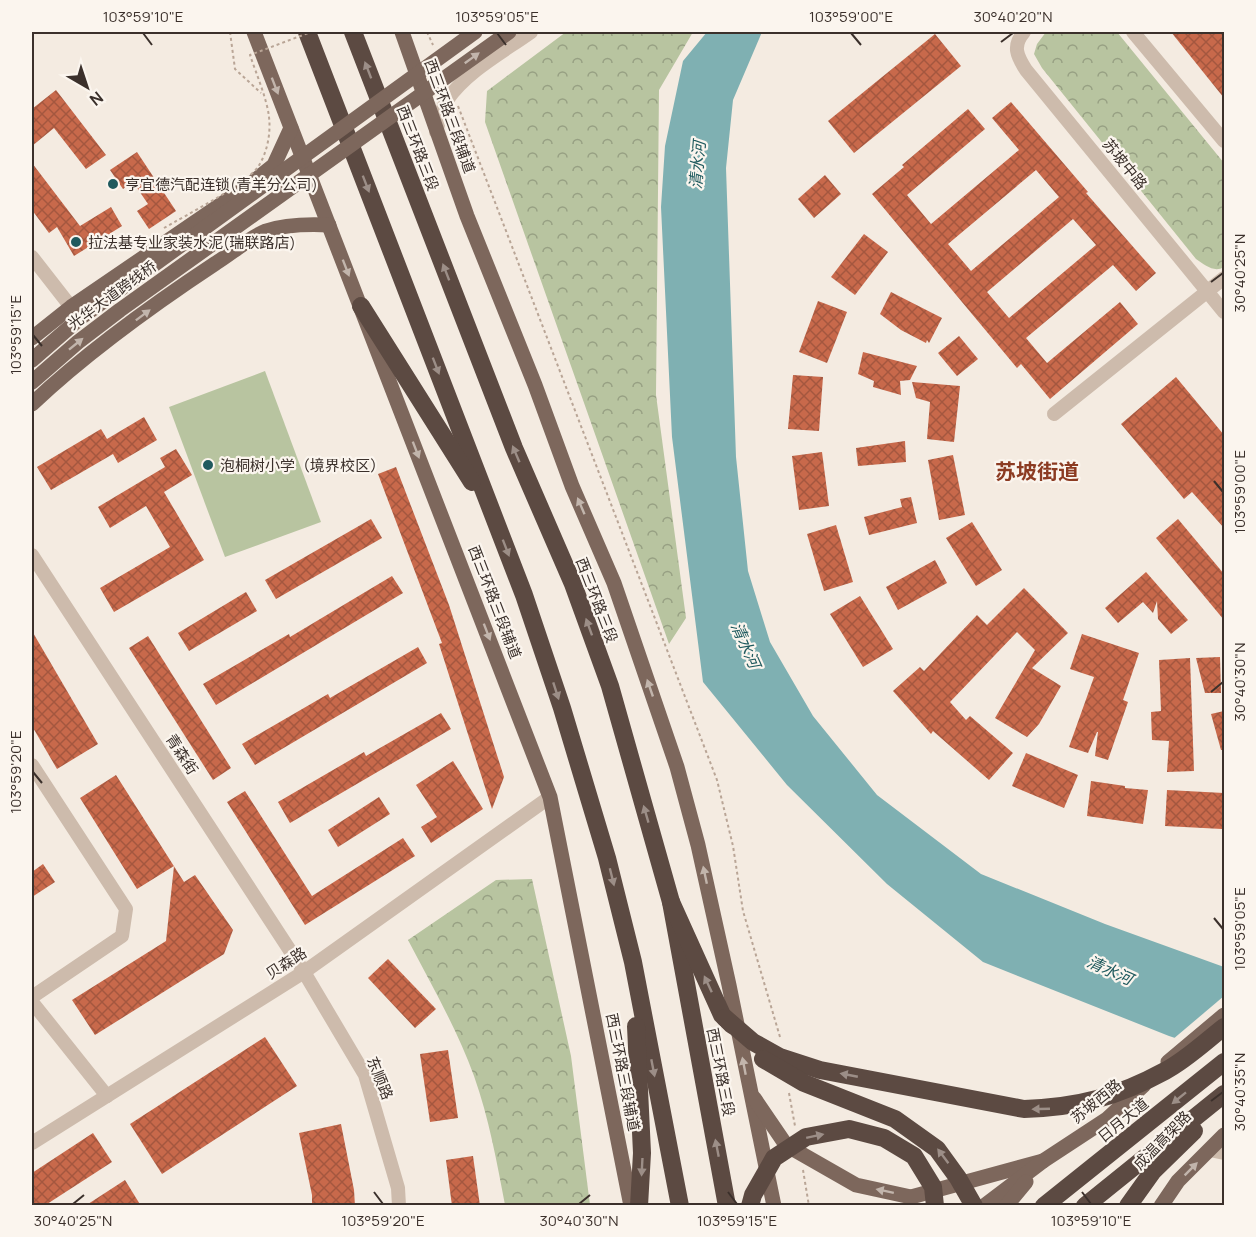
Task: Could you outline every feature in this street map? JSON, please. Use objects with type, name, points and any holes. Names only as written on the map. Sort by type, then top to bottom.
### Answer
[{"type":"highway","points":[[309,32],[524,595],[562,708],[607,858],[633,962],[680,1206]]},
{"type":"highway","name":"西三环路三段","points":[[353,32],[514,448],[573,584],[610,686],[671,902],[727,1206]]},
{"type":"highway","points":[[360,306],[494,515]]},
{"type":"highway","points":[[671,902],[722,1015],[760,1057],[804,1083],[895,1119],[937,1149],[958,1178],[974,1206]]},
{"type":"highway","points":[[633,962],[642,1153],[639,1206]]},
{"type":"highway","points":[[725,1018],[753,1042],[780,1057],[820,1070],[1024,1109],[1058,1108],[1104,1099],[1167,1070],[1224,1027]]},
{"type":"highway","name":"日月大道","points":[[1044,1206],[1224,1062]]},
{"type":"highway","points":[[1085,1206],[1224,1094]]},
{"type":"highway","name":"成温高架路","points":[[1128,1206],[1153,1171],[1224,1102]]},
{"type":"highway","points":[[750,1206],[753,1195],[774,1158],[806,1137],[849,1129],[884,1138],[914,1156],[933,1187],[935,1206]]},
{"type":"main road","name":"西三环路三段辅道","points":[[254,32],[550,797],[631,1206]]},
{"type":"main road","name":"西三环路三段辅道","points":[[402,32],[436,132],[572,486],[614,583],[677,767],[698,845],[729,985],[774,1206]]},
{"type":"main road","name":"光华大道跨线桥","points":[[32,360],[79,319],[475,32]]},
{"type":"main road","name":"光华大道跨线桥","points":[[32,382],[78,342],[120,310],[509,32]]},
{"type":"main road","points":[[32,338],[71,307],[248,186],[274,165],[289,123]]},
{"type":"main road","points":[[248,186],[265,232]]},
{"type":"main road","points":[[32,404],[63,375],[188,282],[265,232],[289,225],[329,225]]},
{"type":"main road","name":"苏坡西路","points":[[984,1206],[1043,1161],[1107,1119],[1180,1051],[1224,1015]]},
{"type":"main road","points":[[749,1091],[786,1145],[856,1185],[911,1197],[1043,1161]]},
{"type":"main road","points":[[1161,1206],[1178,1182],[1217,1152],[1224,1135]]},
{"type":"main road","points":[[1006,1206],[1043,1161]]},
{"type":"street","points":[[436,132],[446,101],[473,73],[531,32]]},
{"type":"street","name":"苏坡中路","points":[[1024,32],[1020,36],[1017,57],[1026,70],[1224,312]]},
{"type":"street","points":[[1133,32],[1224,141]]},
{"type":"street","points":[[32,257],[71,307]]},
{"type":"street","points":[[1054,414],[1224,278]]},
{"type":"street","name":"青森街","points":[[32,555],[304,972]]},
{"type":"street","points":[[32,765],[126,909],[122,936],[32,996]]},
{"type":"street","name":"贝森路","points":[[32,1143],[304,972],[550,797]]},
{"type":"street","name":"东顺路","points":[[304,972],[365,1075],[399,1188],[399,1206]]},
{"type":"street","points":[[32,1002],[107,1096]]},
{"type":"path","points":[[230,32],[235,69],[289,123]]},
{"type":"path","points":[[164,228],[220,195],[256,168],[265,153],[269,133],[269,116],[250,55],[309,32]]},
{"type":"green space","points":[[566,32],[693,32],[659,90],[656,395],[686,618],[669,644],[485,122],[487,91]]},
{"type":"green space","points":[[1046,32],[1117,32],[1224,163],[1224,267],[1213,269],[1196,259],[1042,68],[1034,54],[1037,44]]},
{"type":"green space","points":[[265,371],[321,522],[225,557],[169,407]]},
{"type":"green space","points":[[532,879],[571,1056],[590,1205],[505,1205],[496,1157],[474,1076],[452,1024],[408,940],[496,880]]},
{"type":"water","name":"清水河","points":[[707,32],[762,32],[733,100],[726,168],[736,457],[748,571],[770,642],[813,716],[877,795],[981,874],[1105,924],[1224,967],[1224,1054],[1169,1036],[983,962],[887,884],[787,785],[703,682],[672,437],[661,207],[665,146],[683,61]]},
{"type":"pier","points":[[1224,996],[1224,1057],[1172,1040]]},
{"type":"building","points":[[1171,32],[1224,32],[1224,98]]},
{"type":"building","points":[[935,34],[961,66],[854,153],[828,121]]},
{"type":"building","points":[[56,90],[106,155],[86,169],[54,128],[32,146],[32,109]]},
{"type":"building","points":[[1011,102],[1156,273],[1136,291],[1113,265],[1026,338],[1047,363],[1120,302],[1138,324],[1050,399],[1021,364],[1017,368],[872,194],[904,167],[902,165],[968,109],[985,129],[907,195],[931,224],[1019,150],[992,118]],"holes":[[[1036,170],[1059,197],[971,271],[948,244]],[[1073,219],[1096,245],[1009,318],[987,292]]]},
{"type":"building","points":[[137,152],[176,211],[149,229],[137,211],[148,204],[133,182],[123,189],[110,170]]},
{"type":"building","points":[[32,163],[80,226],[111,207],[122,226],[74,256],[57,227],[49,233],[32,210]]},
{"type":"building","points":[[825,175],[841,194],[814,218],[798,199]]},
{"type":"building","points":[[864,234],[888,252],[855,295],[831,277]]},
{"type":"building","points":[[891,292],[942,318],[929,343],[927,340],[926,343],[901,330],[880,314]]},
{"type":"building","points":[[818,301],[847,312],[827,363],[799,352]]},
{"type":"building","points":[[959,336],[978,359],[957,376],[938,353]]},
{"type":"building","points":[[863,352],[917,366],[910,380],[900,381],[901,395],[873,387],[874,381],[858,374]]},
{"type":"building","points":[[793,375],[823,377],[819,431],[788,429]]},
{"type":"building","points":[[1176,377],[1224,435],[1224,528],[1192,492],[1184,499],[1121,424]]},
{"type":"building","points":[[912,382],[960,386],[954,442],[927,439],[930,402],[916,398]]},
{"type":"building","points":[[144,417],[157,440],[118,463],[113,454],[51,490],[37,467],[101,429],[107,439]]},
{"type":"building","points":[[905,441],[906,462],[858,466],[856,448]]},
{"type":"building","points":[[176,449],[192,475],[164,492],[204,560],[114,612],[100,588],[170,547],[146,506],[110,528],[98,507],[165,467],[160,458]]},
{"type":"building","points":[[822,452],[829,506],[799,510],[792,456]]},
{"type":"building","points":[[953,455],[965,515],[939,520],[928,460]]},
{"type":"building","points":[[396,467],[449,605],[504,777],[492,809],[439,644],[442,643],[378,474]]},
{"type":"building","points":[[911,497],[917,523],[869,535],[864,517],[902,507],[900,499]]},
{"type":"building","points":[[371,519],[382,538],[276,599],[265,580]]},
{"type":"building","points":[[1178,519],[1224,574],[1224,620],[1156,538]]},
{"type":"building","points":[[972,522],[1002,570],[976,586],[946,538]]},
{"type":"building","points":[[836,525],[853,582],[824,591],[807,534]]},
{"type":"building","points":[[935,560],[947,583],[898,610],[886,587]]},
{"type":"building","points":[[1146,572],[1188,620],[1171,634],[1158,619],[1157,601],[1153,613],[1143,602],[1118,623],[1105,608]]},
{"type":"building","points":[[392,576],[403,593],[216,705],[203,684],[289,634],[290,637]]},
{"type":"building","points":[[1024,588],[1068,633],[1032,668],[1061,686],[1039,724],[1027,737],[995,718],[1035,650],[1017,632],[950,702],[966,720],[970,716],[1013,753],[989,780],[933,731],[931,734],[893,691],[920,667],[924,671],[977,615],[987,625]]},
{"type":"building","points":[[246,592],[257,611],[189,651],[178,633]]},
{"type":"building","points":[[860,596],[893,649],[863,667],[830,614]]},
{"type":"building","points":[[32,631],[98,744],[57,769],[32,726]]},
{"type":"building","points":[[1082,634],[1139,653],[1123,700],[1128,702],[1108,760],[1095,756],[1098,732],[1088,753],[1069,747],[1094,677],[1070,669]]},
{"type":"building","points":[[148,636],[231,768],[213,780],[129,648]]},
{"type":"building","points":[[418,647],[427,663],[255,765],[242,744],[328,694],[330,698]]},
{"type":"building","points":[[1220,657],[1221,693],[1205,693],[1196,658]]},
{"type":"building","points":[[1190,658],[1194,771],[1167,772],[1169,741],[1152,740],[1151,712],[1161,711],[1159,660]]},
{"type":"building","points":[[1224,711],[1224,750],[1221,750],[1211,714]]},
{"type":"building","points":[[441,713],[451,729],[290,823],[278,802],[364,752],[366,756]]},
{"type":"building","points":[[1026,753],[1078,775],[1064,808],[1012,786]]},
{"type":"building","points":[[453,761],[483,809],[431,843],[421,827],[437,817],[416,785]]},
{"type":"building","points":[[116,775],[174,866],[137,889],[80,798]]},
{"type":"building","points":[[1091,781],[1148,790],[1143,824],[1087,816]]},
{"type":"building","points":[[1167,790],[1224,793],[1222,829],[1165,826]]},
{"type":"building","points":[[245,791],[312,896],[403,838],[415,856],[305,925],[227,802]]},
{"type":"building","points":[[379,797],[390,814],[338,847],[328,830]]},
{"type":"building","points":[[43,864],[55,882],[32,897],[32,872]]},
{"type":"building","points":[[174,866],[184,882],[195,875],[233,930],[224,954],[95,1035],[72,1000],[166,941]]},
{"type":"building","points":[[388,959],[436,1009],[415,1028],[368,978]]},
{"type":"building","points":[[265,1037],[297,1086],[162,1174],[130,1124]]},
{"type":"building","points":[[448,1050],[458,1118],[430,1122],[420,1054]]},
{"type":"building","points":[[341,1124],[355,1206],[312,1206],[312,1195],[299,1133]]},
{"type":"building","points":[[93,1133],[112,1162],[44,1206],[32,1206],[32,1173]]},
{"type":"building","points":[[473,1156],[480,1206],[452,1206],[446,1160]]},
{"type":"building","points":[[125,1180],[141,1206],[85,1206]]},
{"type":"place","name":"亨宜德汽配连锁(青羊分公司)","points":[[113,184]]},
{"type":"place","name":"拉法基专业家装水泥(瑞联路店)","points":[[76,242]]},
{"type":"place","name":"泡桐树小学（境界校区）","points":[[208,465]]},
{"type":"district","name":"苏坡街道","points":[[1037,471]]}]
